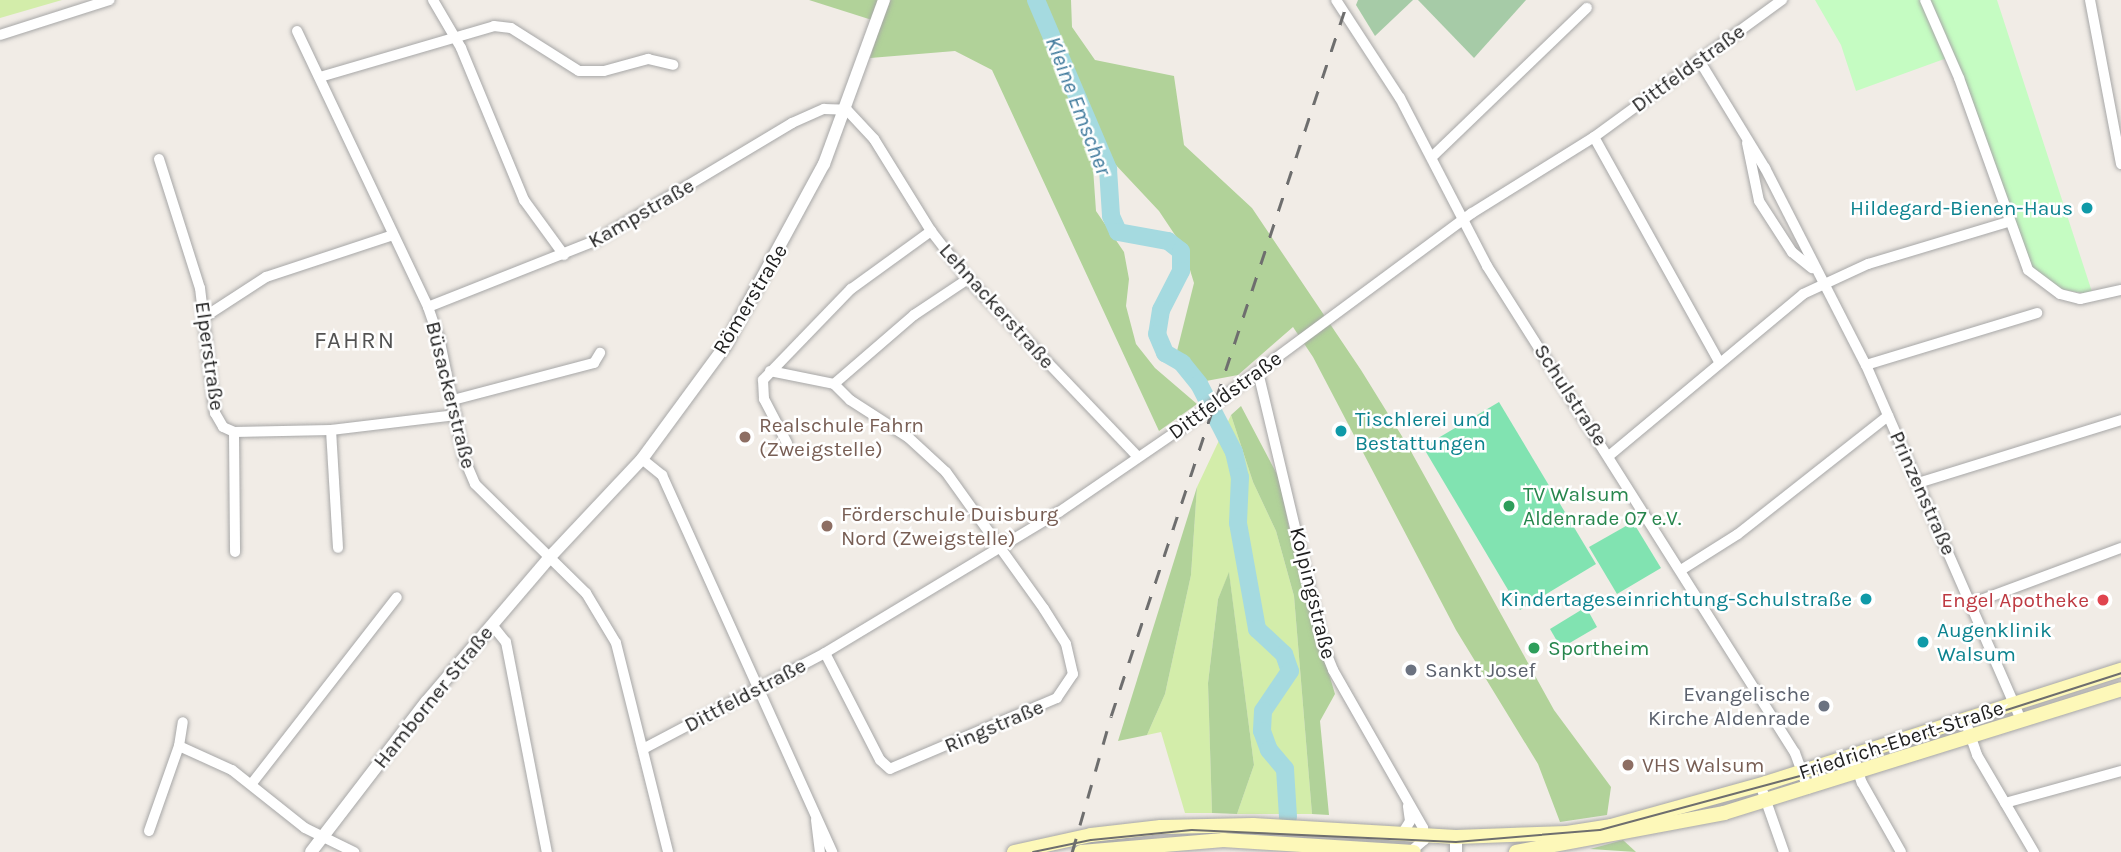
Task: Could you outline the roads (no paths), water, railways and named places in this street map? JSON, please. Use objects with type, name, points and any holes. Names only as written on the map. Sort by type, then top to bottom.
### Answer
[{"type":"main road","name":"Friedrich-Ebert-Straße","points":[[1014,852],[1091,835],[1161,827],[1253,825],[1424,835],[1456,845],[1611,826],[1853,756],[2121,670]]},
{"type":"main road","name":"Friedrich-Ebert-Straße","points":[[1516,852],[1624,835],[1765,802],[2121,689]]},
{"type":"main road","points":[[1081,852],[1223,840],[1412,852]]},
{"type":"street","points":[[0,35],[110,0]]},
{"type":"street","points":[[433,0],[456,37],[524,200],[564,255]]},
{"type":"street","name":"Römerstraße","points":[[549,558],[642,459],[754,298],[799,216],[847,110],[884,0]]},
{"type":"street","name":"Schulstraße","points":[[1336,0],[1432,157],[1486,266],[1610,454],[1803,771],[1808,789]]},
{"type":"street","points":[[1925,0],[1959,78],[2020,256],[2042,283],[2080,299],[2121,290]]},
{"type":"street","points":[[2090,0],[2121,164]]},
{"type":"street","name":"Dittfeldstraße","points":[[643,750],[825,653],[999,547],[1138,457],[1225,397],[1464,219],[1594,138],[1775,2]]},
{"type":"street","points":[[1432,157],[1587,8]]},
{"type":"street","points":[[320,77],[494,26],[511,28],[579,71],[604,71],[648,59],[673,65]]},
{"type":"street","name":"Büsackerstraße","points":[[297,31],[428,307],[453,400],[464,458],[475,484],[586,593],[616,643],[668,852]]},
{"type":"street","name":"Prinzenstraße","points":[[1699,60],[1746,139],[1866,365],[1917,484],[1973,603],[2021,720]]},
{"type":"street","name":"Kampstraße","points":[[428,307],[595,241],[792,123],[824,109],[847,110]]},
{"type":"street","name":"Lehnackerstraße","points":[[847,110],[874,139],[931,231],[968,279],[1138,457]]},
{"type":"street","points":[[1594,138],[1719,362]]},
{"type":"street","name":"Prinzenstraße","points":[[1746,139],[1759,201],[1792,252],[1815,271]]},
{"type":"street","name":"Elperstraße","points":[[159,159],[189,243],[206,316],[215,412],[223,427],[234,432],[235,552]]},
{"type":"street","points":[[1610,454],[1803,294],[1868,264],[2008,222]]},
{"type":"street","points":[[787,443],[761,389],[770,371],[851,289],[931,231]]},
{"type":"street","points":[[206,316],[265,277],[393,235]]},
{"type":"street","points":[[834,384],[914,315],[968,279]]},
{"type":"street","points":[[1866,365],[2037,313]]},
{"type":"street","points":[[453,400],[594,363],[600,352]]},
{"type":"street","points":[[770,371],[834,384],[850,400],[909,438],[946,472],[999,547]]},
{"type":"street","name":"Kolpingstraße","points":[[1258,372],[1323,645],[1424,835]]},
{"type":"street","points":[[234,432],[331,430],[456,415]]},
{"type":"street","points":[[1681,570],[1738,534],[1888,416]]},
{"type":"street","points":[[1917,484],[2121,420]]},
{"type":"street","points":[[331,430],[338,548]]},
{"type":"street","points":[[642,459],[662,475],[831,852]]},
{"type":"street","name":"Ringstraße","points":[[825,653],[880,760],[890,769],[1057,698],[1073,674],[1069,651],[999,547]]},
{"type":"street","points":[[1973,603],[2121,548]]},
{"type":"street","name":"Hamborner Straße","points":[[311,852],[492,625],[549,558]]},
{"type":"street","points":[[253,782],[397,597]]},
{"type":"street","points":[[492,625],[506,642],[547,852]]},
{"type":"street","points":[[1965,720],[1970,736],[2005,803],[2034,852]]},
{"type":"street","points":[[149,831],[180,746],[183,722]]},
{"type":"street","points":[[180,746],[253,782],[321,839],[354,852]]},
{"type":"street","points":[[1853,756],[1859,773],[1901,852]]},
{"type":"street","points":[[2005,803],[2121,771]]},
{"type":"street","points":[[1760,784],[1784,852]]},
{"type":"street","points":[[1402,834],[1410,821],[1406,799]]},
{"type":"street","points":[[815,813],[820,852]]},
{"type":"street","points":[[1412,852],[1424,835]]},
{"type":"waterway","name":"Kleine Emscher","points":[[1036,0],[1108,169],[1111,216],[1118,232],[1168,241],[1181,251],[1181,271],[1161,310],[1157,334],[1165,353],[1182,363],[1199,384],[1234,452],[1240,477],[1238,523],[1257,629],[1284,654],[1290,671],[1263,711],[1262,731],[1269,750],[1285,769],[1288,817]]},
{"type":"tram line","points":[[1033,852],[1091,840],[1192,830],[1456,842],[1600,830],[1804,775],[2121,673]]},
{"type":"railway","points":[[1072,852],[1111,716],[1348,0]]},
{"type":"place","name":"Hildegard-Bienen-Haus","points":[[2087,208]]},
{"type":"place","name":"Tischlerei und Bestattungen","points":[[1341,431]]},
{"type":"place","name":"Realschule Fahrn (Zweigstelle)","points":[[745,437]]},
{"type":"place","name":"TV Walsum Aldenrade 07 e.V.","points":[[1509,506]]},
{"type":"place","name":"Förderschule Duisburg Nord (Zweigstelle)","points":[[827,526]]},
{"type":"place","name":"Kindertageseinrichtung-Schulstraße","points":[[1866,599]]},
{"type":"place","name":"Engel Apotheke","points":[[2103,600]]},
{"type":"place","name":"Augenklinik Walsum","points":[[1923,642]]},
{"type":"place","name":"Sportheim","points":[[1534,648]]},
{"type":"place","name":"Sankt Josef","points":[[1411,670]]},
{"type":"place","name":"Evangelische Kirche Aldenrade","points":[[1824,706]]},
{"type":"place","name":"VHS Walsum","points":[[1628,765]]},
{"type":"district","name":"FAHRN","points":[[355,341]]}]
